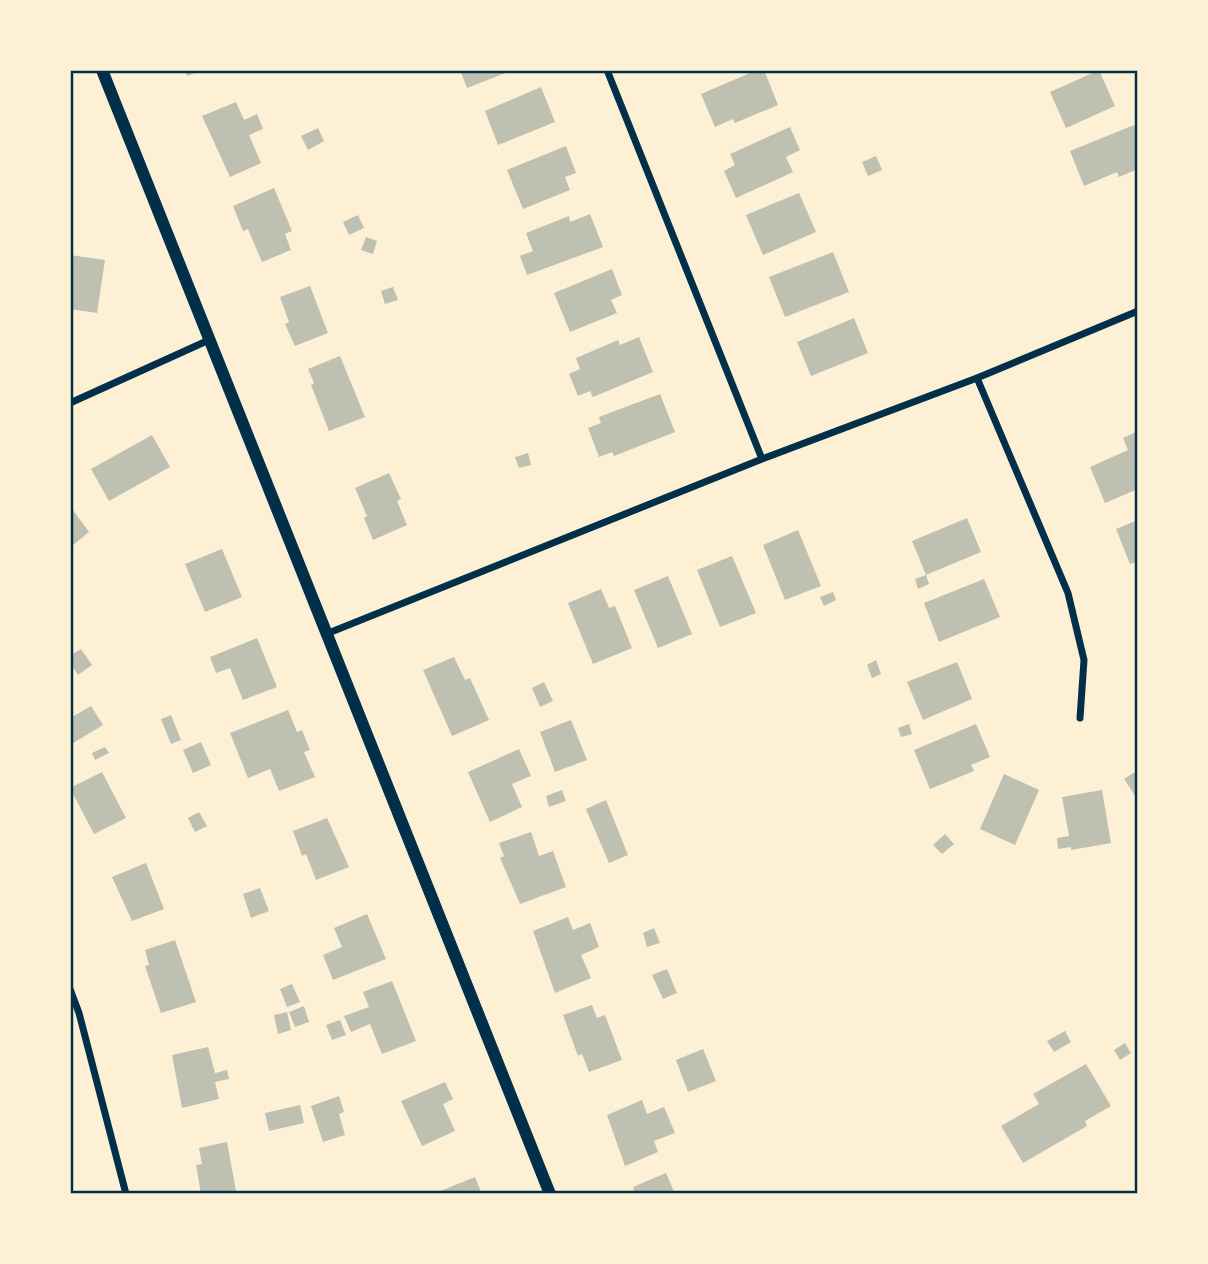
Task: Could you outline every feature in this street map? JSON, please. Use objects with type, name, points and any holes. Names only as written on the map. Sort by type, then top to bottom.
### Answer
[{"type":"street","points":[[102,70],[550,1194]]},
{"type":"street","points":[[607,70],[762,459]]},
{"type":"street","points":[[326,634],[762,459],[977,378],[1138,311]]},
{"type":"street","points":[[70,403],[209,340]]},
{"type":"street","points":[[977,378],[1068,593],[1084,660],[1080,718]]},
{"type":"street","points":[[70,989],[79,1013],[126,1194]]},
{"type":"building","points":[[185,70],[202,70],[187,76]]},
{"type":"building","points":[[460,70],[513,70],[467,88]]},
{"type":"building","points":[[757,70],[764,70],[778,105],[735,123],[733,119],[715,127],[701,94]]},
{"type":"building","points":[[1099,70],[1115,106],[1066,128],[1050,92]]},
{"type":"building","points":[[541,87],[555,122],[498,145],[485,111]]},
{"type":"building","points":[[236,102],[244,120],[257,114],[263,129],[249,135],[261,163],[230,177],[202,116]]},
{"type":"building","points":[[1134,125],[1138,134],[1138,169],[1119,177],[1117,172],[1084,186],[1070,151]]},
{"type":"building","points":[[790,127],[800,150],[786,157],[793,172],[736,198],[724,171],[735,165],[730,154]]},
{"type":"building","points":[[318,128],[324,141],[308,150],[301,136]]},
{"type":"building","points":[[566,146],[576,173],[565,177],[570,190],[523,209],[507,170]]},
{"type":"building","points":[[876,156],[882,170],[868,176],[862,162]]},
{"type":"building","points":[[274,188],[292,231],[285,234],[291,250],[262,262],[248,229],[243,231],[233,206]]},
{"type":"building","points":[[799,193],[816,232],[763,255],[746,215]]},
{"type":"building","points":[[590,214],[603,247],[527,275],[520,256],[533,251],[526,233],[569,216],[570,222]]},
{"type":"building","points":[[358,215],[364,228],[349,235],[343,222]]},
{"type":"building","points":[[366,237],[377,241],[373,254],[361,250]]},
{"type":"building","points":[[833,252],[849,292],[785,317],[769,277]]},
{"type":"building","points":[[70,255],[105,260],[97,313],[70,309]]},
{"type":"building","points":[[612,269],[622,295],[611,300],[617,313],[570,332],[554,293]]},
{"type":"building","points":[[310,286],[328,333],[295,346],[285,324],[289,322],[280,297]]},
{"type":"building","points":[[393,287],[398,300],[385,304],[381,291]]},
{"type":"building","points":[[854,318],[868,353],[811,376],[797,342]]},
{"type":"building","points":[[639,337],[653,372],[593,397],[590,391],[578,396],[569,374],[580,369],[576,358],[618,340],[620,345]]},
{"type":"building","points":[[340,356],[365,417],[329,431],[311,385],[314,383],[308,369]]},
{"type":"building","points":[[660,394],[675,432],[614,456],[612,452],[599,457],[588,428],[601,423],[599,417]]},
{"type":"building","points":[[1138,431],[1138,489],[1105,503],[1090,467],[1128,450],[1123,438]]},
{"type":"building","points":[[152,435],[170,467],[109,501],[91,469]]},
{"type":"building","points":[[528,453],[531,465],[519,468],[515,457]]},
{"type":"building","points":[[389,473],[401,499],[397,501],[407,525],[373,540],[364,518],[367,516],[355,488]]},
{"type":"building","points":[[70,506],[89,532],[73,545],[70,542]]},
{"type":"building","points":[[967,518],[981,552],[926,575],[912,541]]},
{"type":"building","points":[[1138,520],[1138,561],[1130,564],[1116,529]]},
{"type":"building","points":[[798,530],[821,586],[785,600],[763,545]]},
{"type":"building","points":[[222,549],[242,597],[205,612],[185,564]]},
{"type":"building","points":[[732,556],[756,613],[720,627],[697,570]]},
{"type":"building","points":[[926,575],[929,584],[918,589],[915,579]]},
{"type":"building","points":[[668,576],[692,634],[658,648],[634,590]]},
{"type":"building","points":[[984,579],[1000,617],[939,642],[924,603]]},
{"type":"building","points":[[601,589],[609,608],[615,606],[632,648],[593,664],[568,603]]},
{"type":"building","points":[[833,592],[836,600],[824,606],[820,597]]},
{"type":"building","points":[[257,638],[277,687],[243,700],[230,668],[216,673],[210,657]]},
{"type":"building","points":[[81,649],[92,665],[78,675],[70,663],[70,656]]},
{"type":"building","points":[[454,657],[465,680],[470,678],[489,720],[452,736],[423,670]]},
{"type":"building","points":[[876,660],[881,674],[872,678],[867,665]]},
{"type":"building","points":[[957,662],[972,699],[923,720],[907,682]]},
{"type":"building","points":[[544,682],[553,701],[540,707],[532,688]]},
{"type":"building","points":[[91,706],[103,725],[70,745],[70,714],[72,717]]},
{"type":"building","points":[[288,710],[297,732],[302,730],[310,750],[304,752],[315,777],[279,791],[270,769],[248,778],[230,733]]},
{"type":"building","points":[[171,715],[181,740],[171,744],[161,719]]},
{"type":"building","points":[[571,720],[587,760],[555,772],[540,732]]},
{"type":"building","points":[[909,724],[912,734],[901,737],[898,728]]},
{"type":"building","points":[[976,724],[990,757],[971,765],[974,771],[930,789],[914,750]]},
{"type":"building","points":[[201,742],[211,765],[193,773],[183,750]]},
{"type":"building","points":[[105,747],[109,753],[95,760],[92,753]]},
{"type":"building","points":[[519,749],[531,776],[512,784],[522,807],[490,822],[468,772]]},
{"type":"building","points":[[1138,770],[1138,800],[1124,779]]},
{"type":"building","points":[[102,772],[126,818],[94,834],[70,788]]},
{"type":"building","points":[[1004,774],[1039,790],[1015,845],[980,829]]},
{"type":"building","points":[[562,790],[566,801],[549,807],[546,796]]},
{"type":"building","points":[[1102,790],[1111,843],[1071,850],[1071,847],[1058,849],[1057,838],[1069,836],[1062,797]]},
{"type":"building","points":[[606,800],[628,855],[609,863],[586,809]]},
{"type":"building","points":[[199,812],[207,826],[195,832],[188,818]]},
{"type":"building","points":[[327,818],[349,867],[316,880],[306,854],[302,856],[293,831]]},
{"type":"building","points":[[531,832],[539,856],[553,851],[566,887],[520,904],[500,858],[504,856],[499,843]]},
{"type":"building","points":[[945,834],[954,844],[942,854],[933,845]]},
{"type":"building","points":[[146,863],[164,909],[132,921],[112,877]]},
{"type":"building","points":[[260,888],[269,911],[251,918],[243,894]]},
{"type":"building","points":[[367,914],[386,959],[333,980],[323,955],[342,947],[334,928]]},
{"type":"building","points":[[568,917],[573,930],[590,923],[599,947],[581,955],[591,978],[555,993],[533,931]]},
{"type":"building","points":[[654,928],[660,943],[647,947],[643,933]]},
{"type":"building","points":[[175,940],[196,1002],[161,1013],[145,966],[149,965],[145,950]]},
{"type":"building","points":[[667,969],[677,993],[663,999],[652,975]]},
{"type":"building","points":[[392,981],[416,1041],[382,1054],[370,1024],[351,1032],[344,1016],[369,1007],[363,992]]},
{"type":"building","points":[[292,984],[300,1002],[287,1007],[280,989]]},
{"type":"building","points":[[592,1005],[597,1018],[605,1015],[622,1060],[589,1072],[582,1054],[578,1056],[563,1015]]},
{"type":"building","points":[[304,1006],[309,1022],[295,1027],[289,1012]]},
{"type":"building","points":[[287,1012],[291,1030],[278,1034],[274,1015]]},
{"type":"building","points":[[340,1020],[346,1035],[332,1040],[326,1025]]},
{"type":"building","points":[[1065,1031],[1071,1042],[1054,1052],[1047,1041]]},
{"type":"building","points":[[1125,1043],[1131,1053],[1120,1060],[1114,1050]]},
{"type":"building","points":[[208,1047],[215,1073],[227,1070],[229,1079],[215,1082],[219,1099],[182,1108],[172,1055]]},
{"type":"building","points":[[703,1049],[716,1081],[688,1092],[676,1060]]},
{"type":"building","points":[[1086,1064],[1111,1106],[1085,1121],[1087,1126],[1023,1163],[1001,1126],[1039,1104],[1033,1094]]},
{"type":"building","points":[[445,1082],[453,1099],[443,1104],[455,1131],[422,1146],[401,1101]]},
{"type":"building","points":[[339,1096],[344,1112],[339,1114],[345,1135],[323,1142],[311,1106]]},
{"type":"building","points":[[642,1100],[647,1114],[664,1107],[675,1133],[654,1141],[658,1152],[625,1166],[607,1115]]},
{"type":"building","points":[[300,1105],[304,1123],[269,1131],[265,1113]]},
{"type":"building","points":[[227,1142],[236,1191],[201,1194],[196,1165],[202,1164],[199,1148]]},
{"type":"building","points":[[666,1173],[675,1194],[635,1194],[633,1187]]},
{"type":"building","points":[[475,1177],[482,1194],[438,1194],[438,1192]]}]
